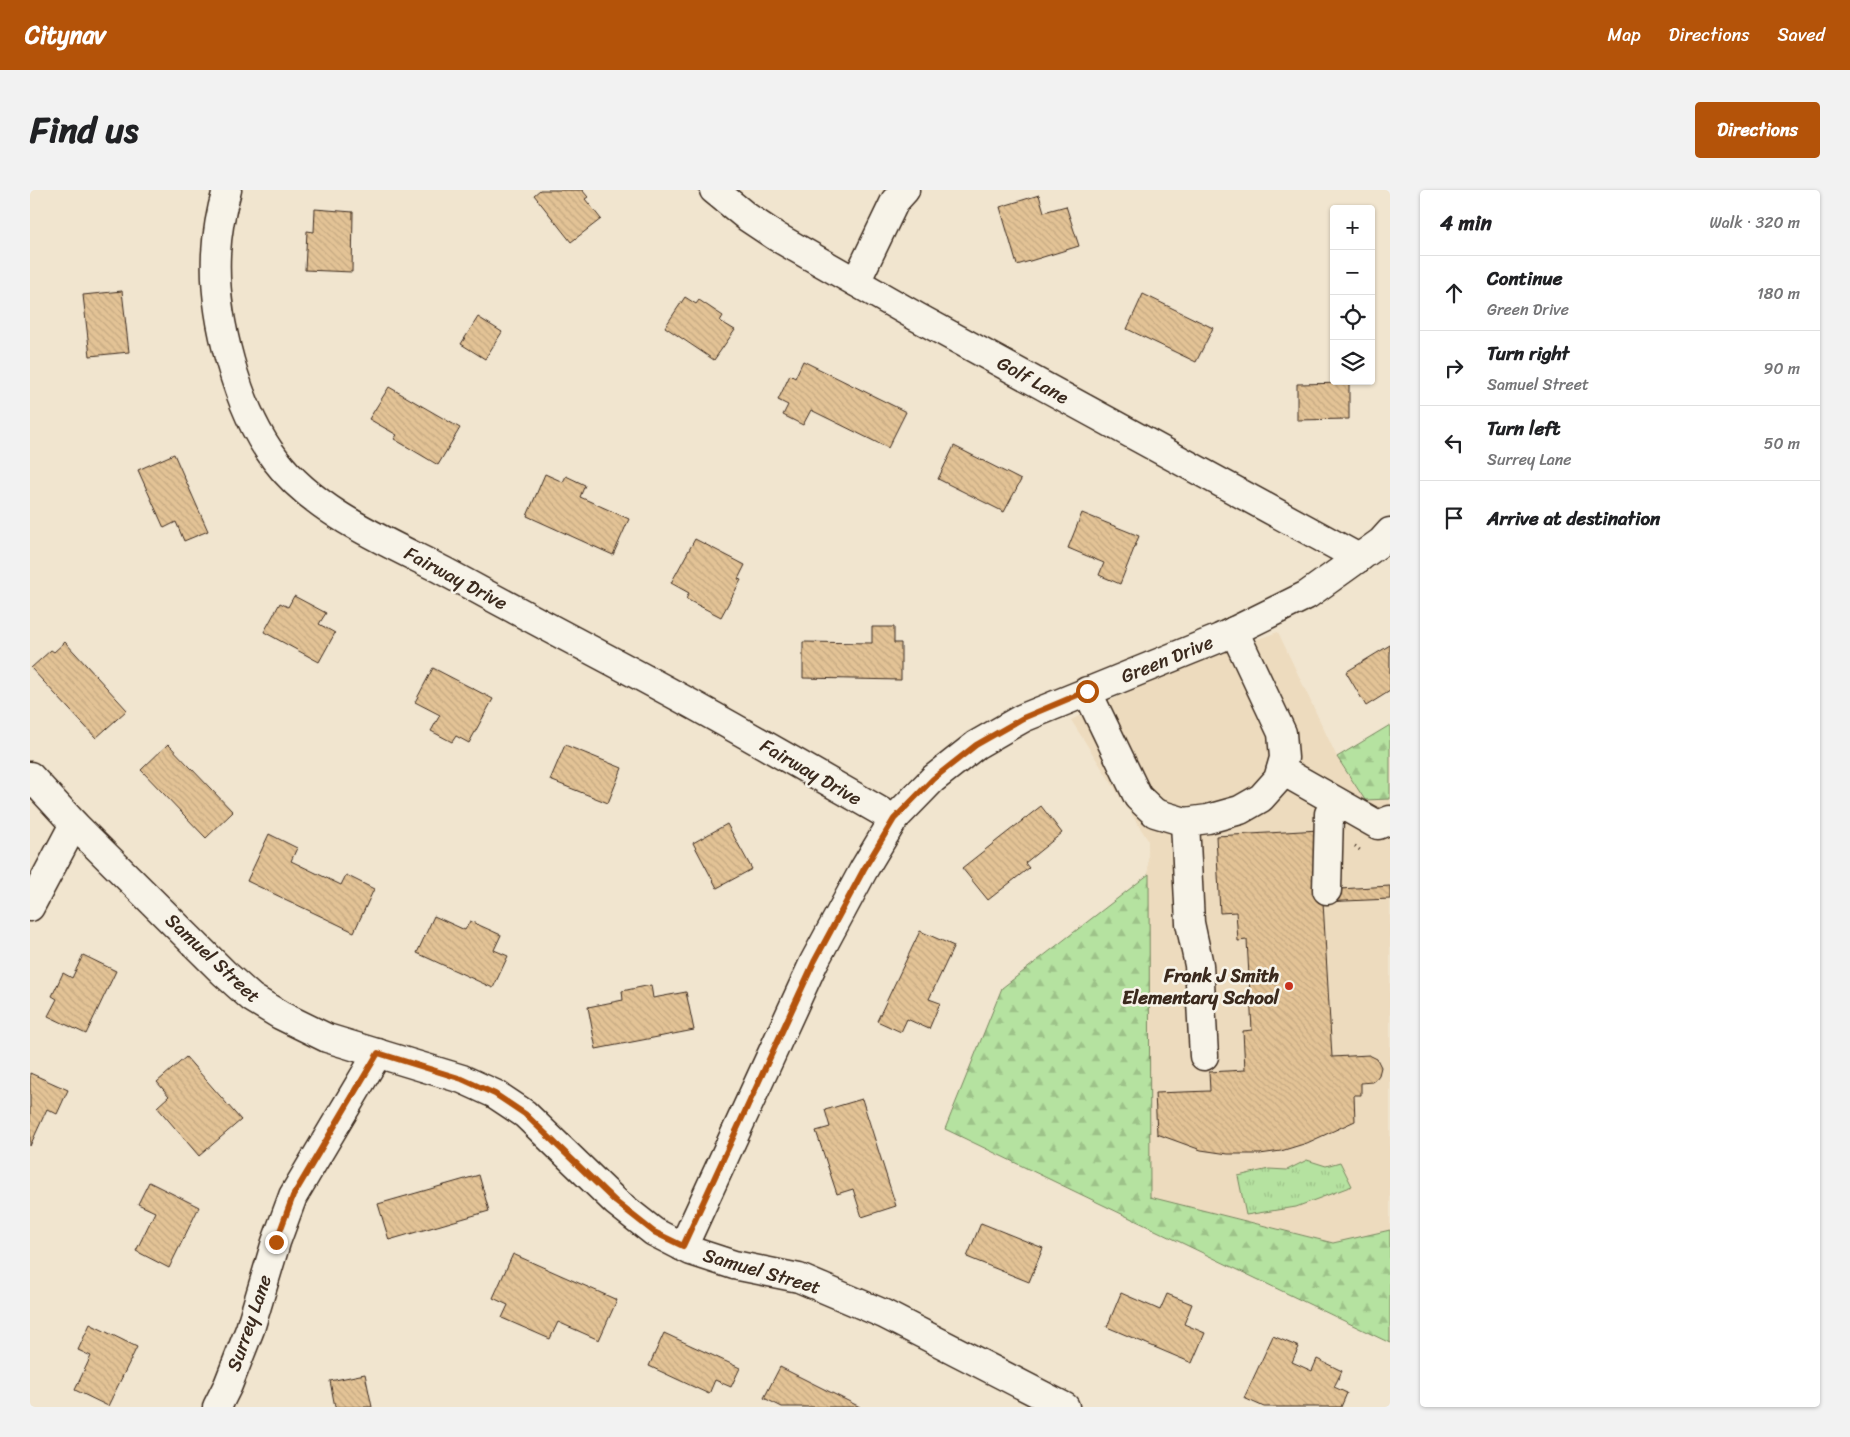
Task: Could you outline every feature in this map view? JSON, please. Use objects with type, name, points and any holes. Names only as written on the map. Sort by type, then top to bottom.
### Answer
[{"type":"street","name":"Fairway Drive","points":[[227,190],[220,217],[216,255],[217,290],[226,346],[241,396],[255,429],[275,459],[300,486],[328,508],[407,553],[705,711],[894,819]]},
{"type":"street","name":"Golf Lane","points":[[714,190],[747,217],[777,237],[1359,558]]},
{"type":"street","points":[[856,282],[896,201],[904,190]]},
{"type":"street","name":"Green Drive","points":[[683,1246],[814,962],[864,869],[894,819],[933,779],[976,745],[1023,718],[1234,631],[1307,595],[1381,542],[1390,532]]},
{"type":"street","points":[[1087,691],[1138,797],[1155,813],[1185,822],[1208,819],[1240,810],[1261,798],[1278,779],[1284,758],[1282,733],[1234,631]]},
{"type":"street","points":[[1281,770],[1378,825],[1390,820]]},
{"type":"street","name":"Samuel Street","points":[[30,776],[74,824],[224,974],[252,998],[280,1015],[327,1038],[462,1079],[495,1094],[525,1114],[616,1202],[654,1232],[683,1246],[734,1265],[799,1278],[884,1314],[1065,1407]]},
{"type":"street","points":[[1327,890],[1329,814]]},
{"type":"street","points":[[1185,822],[1190,923],[1199,965],[1204,1056]]},
{"type":"street","points":[[30,907],[74,824]]},
{"type":"street","name":"Surrey Lane","points":[[217,1407],[250,1329],[276,1242],[293,1196],[378,1053]]},
{"type":"shaded area","points":[[1278,632],[1337,757],[1365,800],[1390,799],[1390,1230],[1333,1243],[1150,1197],[1148,840],[1071,720],[1180,666]]},
{"type":"green space","points":[[1390,725],[1390,799],[1365,800],[1337,757]]},
{"type":"green space","points":[[1149,874],[1150,1197],[1333,1243],[1390,1230],[1390,1343],[945,1129],[1002,988]]},
{"type":"green space","points":[[1307,1160],[1326,1166],[1340,1162],[1352,1186],[1296,1207],[1246,1215],[1238,1176],[1269,1169],[1287,1170]]},
{"type":"building","points":[[540,190],[582,190],[588,197],[585,199],[601,219],[571,242],[534,195]]},
{"type":"building","points":[[1039,195],[1044,212],[1066,206],[1079,246],[1017,265],[1000,207]]},
{"type":"building","points":[[315,209],[353,212],[352,272],[305,270],[307,231],[314,232]]},
{"type":"building","points":[[122,291],[129,352],[90,356],[83,295]]},
{"type":"building","points":[[1143,294],[1213,328],[1196,362],[1127,329]]},
{"type":"building","points":[[685,297],[696,304],[699,300],[723,316],[720,321],[735,330],[714,360],[665,327]]},
{"type":"building","points":[[478,317],[502,332],[485,359],[461,344]]},
{"type":"building","points":[[803,361],[906,412],[888,448],[811,410],[803,425],[783,415],[788,405],[778,400],[790,375],[795,378]]},
{"type":"building","points":[[1297,384],[1349,385],[1349,419],[1297,420]]},
{"type":"building","points":[[389,387],[460,428],[438,465],[394,439],[397,435],[369,419]]},
{"type":"building","points":[[954,446],[1021,480],[1004,512],[938,479]]},
{"type":"building","points":[[174,454],[208,531],[184,541],[176,522],[164,528],[138,470]]},
{"type":"building","points":[[545,474],[563,482],[566,476],[585,485],[580,497],[629,519],[613,555],[527,516]]},
{"type":"building","points":[[1082,513],[1139,536],[1120,584],[1099,575],[1104,563],[1068,548]]},
{"type":"building","points":[[695,539],[745,565],[738,579],[741,580],[721,617],[686,599],[689,593],[671,583]]},
{"type":"building","points":[[294,596],[326,613],[319,624],[335,633],[319,662],[264,632],[280,603],[288,607]]},
{"type":"building","points":[[872,627],[894,627],[894,643],[901,643],[901,680],[803,678],[803,642],[872,643]]},
{"type":"building","points":[[65,642],[127,710],[96,738],[31,668],[51,650],[54,652]]},
{"type":"building","points":[[1390,645],[1390,691],[1366,706],[1346,672]]},
{"type":"building","points":[[433,668],[493,699],[469,743],[456,736],[452,742],[431,731],[440,715],[415,702]]},
{"type":"building","points":[[168,744],[233,812],[206,838],[141,770]]},
{"type":"building","points":[[565,745],[622,768],[608,803],[550,780]]},
{"type":"building","points":[[1041,806],[1062,833],[1025,863],[1029,868],[988,900],[962,868]]},
{"type":"building","points":[[727,824],[752,869],[717,888],[693,843]]},
{"type":"building","name":"Frank J Smith Elementary School","points":[[1319,830],[1322,890],[1390,886],[1390,899],[1323,902],[1332,1057],[1369,1055],[1377,1059],[1381,1067],[1376,1079],[1372,1082],[1361,1083],[1361,1095],[1354,1095],[1355,1121],[1307,1143],[1281,1151],[1260,1154],[1228,1154],[1201,1150],[1157,1134],[1155,1093],[1210,1091],[1209,1072],[1245,1070],[1243,1031],[1252,1030],[1247,940],[1238,941],[1236,912],[1220,913],[1216,836]]},
{"type":"building","points":[[269,834],[297,848],[291,861],[341,885],[346,875],[374,889],[354,932],[247,881]]},
{"type":"building","points":[[434,916],[465,930],[470,921],[501,935],[494,950],[508,956],[493,988],[417,953]]},
{"type":"building","points":[[920,931],[954,946],[929,999],[940,1003],[929,1029],[907,1019],[901,1032],[877,1021]]},
{"type":"building","points":[[83,955],[116,971],[86,1034],[48,1016],[57,999],[52,996],[63,973],[72,978]]},
{"type":"building","points":[[651,985],[653,998],[686,992],[694,1030],[596,1049],[588,1007],[623,1000],[622,991]]},
{"type":"building","points":[[186,1057],[241,1120],[199,1156],[157,1107],[169,1096],[157,1082]]},
{"type":"building","points":[[30,1073],[68,1090],[57,1114],[47,1109],[30,1146]]},
{"type":"building","points":[[862,1099],[896,1206],[862,1217],[853,1189],[837,1194],[816,1131],[830,1127],[825,1110]]},
{"type":"building","points":[[479,1175],[489,1211],[389,1240],[378,1204]]},
{"type":"building","points":[[149,1182],[199,1207],[169,1268],[136,1251],[155,1212],[138,1204]]},
{"type":"building","points":[[981,1223],[1043,1248],[1029,1282],[967,1257]]},
{"type":"building","points":[[513,1254],[617,1300],[599,1340],[558,1322],[550,1339],[502,1318],[508,1305],[493,1298]]},
{"type":"building","points":[[1121,1293],[1160,1310],[1167,1294],[1192,1304],[1184,1324],[1205,1333],[1192,1363],[1107,1327]]},
{"type":"building","points":[[90,1324],[137,1347],[108,1406],[75,1390],[91,1356],[78,1350]]},
{"type":"building","points":[[664,1333],[740,1368],[731,1387],[715,1380],[709,1394],[649,1366]]},
{"type":"building","points":[[1273,1336],[1299,1347],[1292,1362],[1312,1371],[1317,1359],[1342,1371],[1334,1387],[1347,1393],[1341,1407],[1264,1407],[1244,1398]]},
{"type":"building","points":[[780,1367],[860,1407],[782,1407],[764,1398]]},
{"type":"building","points":[[365,1374],[372,1407],[335,1407],[330,1381]]},
{"type":"place","name":"Frank J Smith Elementary School","points":[[1289,986]]},
{"type":"route","points":[[276,1242],[293,1196],[378,1053],[462,1079],[495,1094],[525,1114],[616,1202],[654,1232],[683,1246],[814,962],[864,869],[894,819],[933,779],[976,745],[1023,718],[1087,691]]}]
